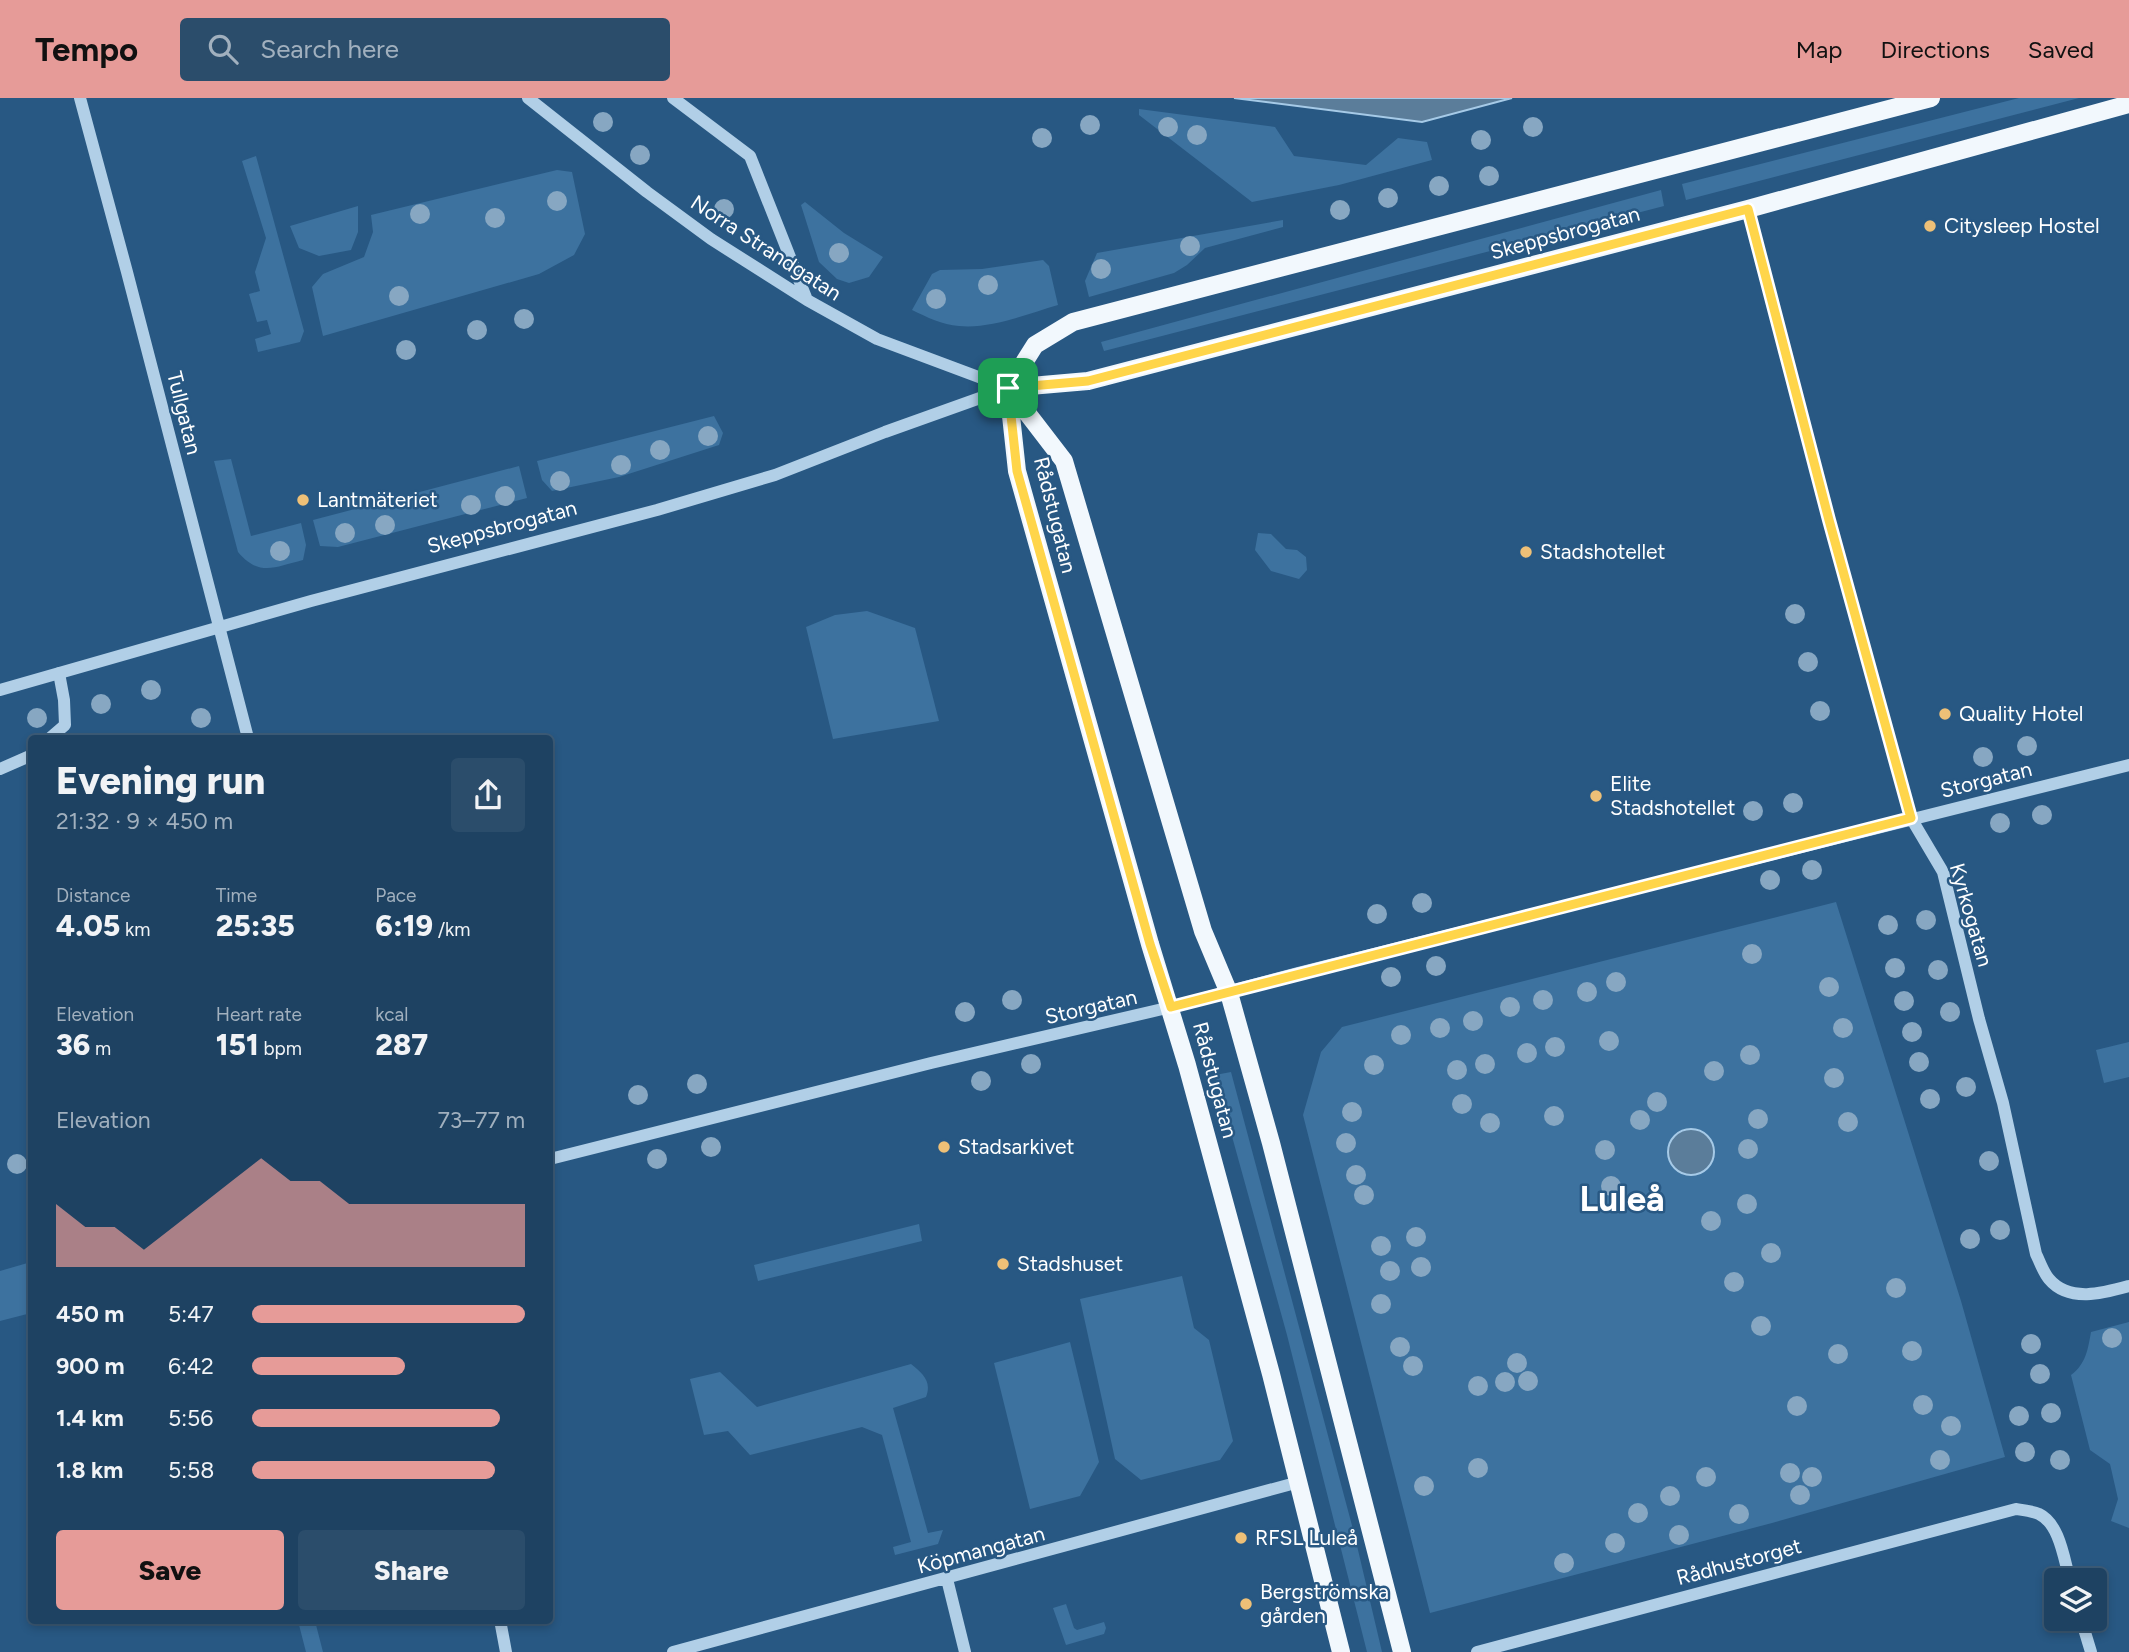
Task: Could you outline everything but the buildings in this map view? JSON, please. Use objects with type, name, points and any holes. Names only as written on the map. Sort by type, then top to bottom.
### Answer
[{"type":"main road","name":"Skeppsbrogatan","points":[[1008,388],[1035,345],[1073,321],[1931,98]]},
{"type":"main road","name":"Skeppsbrogatan","points":[[1008,388],[1088,381],[1748,209],[2129,104]]},
{"type":"main road","name":"Rådstugatan","points":[[1008,388],[1064,461],[1203,931],[1229,993],[1272,1143],[1402,1652]]},
{"type":"main road","name":"Rådstugatan","points":[[1008,388],[1017,471],[1171,1007],[1271,1374],[1341,1652]]},
{"type":"street","name":"Tullgatan","points":[[80,98],[247,735]]},
{"type":"street","name":"Norra Strandgatan","points":[[528,98],[711,239],[807,300],[877,339],[1008,388]]},
{"type":"street","points":[[673,98],[750,156],[807,300]]},
{"type":"street","name":"Kyrkogatan","points":[[1748,209],[1829,520],[1911,818],[1943,872],[1979,1019],[2003,1103],[2036,1254],[2046,1276],[2055,1286],[2077,1294],[2103,1294],[2129,1286]]},
{"type":"street","name":"Skeppsbrogatan","points":[[0,690],[311,601],[657,510],[775,475],[1008,388]]},
{"type":"street","points":[[53,735],[65,725],[59,673]]},
{"type":"street","points":[[0,769],[28,757]]},
{"type":"street","name":"Storgatan","points":[[553,1159],[930,1063],[1229,993],[1911,818],[2129,765]]},
{"type":"street","name":"Köpmangatan","points":[[673,1652],[1298,1482]]},
{"type":"street","name":"Rådhustorget","points":[[1477,1652],[2016,1509],[2038,1514],[2046,1519],[2055,1532],[2066,1568]]},
{"type":"street","points":[[947,1579],[965,1652]]},
{"type":"street","points":[[501,1624],[506,1652]]},
{"type":"street","points":[[2085,1631],[2091,1652]]},
{"type":"shaded area","points":[[1234,98],[1512,98],[1422,122]]},
{"type":"shaded area","points":[[2019,98],[2079,98],[1686,200],[1682,184]]},
{"type":"shaded area","points":[[1139,109],[1275,127],[1294,156],[1366,165],[1398,138],[1427,142],[1432,160],[1339,185],[1252,202],[1139,115]]},
{"type":"shaded area","points":[[256,156],[304,331],[300,342],[258,352],[255,339],[271,334],[267,320],[257,322],[249,294],[260,291],[255,272],[266,238],[242,161]]},
{"type":"shaded area","points":[[557,170],[572,172],[585,234],[574,255],[539,274],[323,336],[312,287],[323,274],[364,257],[373,232],[371,215]]},
{"type":"shaded area","points":[[1661,190],[1664,206],[1104,351],[1101,342]]},
{"type":"shaded area","points":[[805,202],[844,233],[883,257],[869,277],[849,283],[837,279],[819,262],[801,205]]},
{"type":"shaded area","points":[[358,206],[358,232],[351,250],[319,256],[299,248],[290,226]]},
{"type":"shaded area","points":[[1283,220],[1283,227],[1205,248],[1174,273],[1089,297],[1085,281],[1097,253]]},
{"type":"shaded area","points":[[1043,260],[1049,266],[1058,305],[1009,320],[971,326],[947,324],[912,310],[932,274],[940,270],[982,269]]},
{"type":"shaded area","points":[[714,416],[723,433],[719,445],[619,477],[552,491],[542,480],[537,461]]},
{"type":"shaded area","points":[[231,459],[251,536],[301,523],[306,545],[303,560],[268,568],[253,565],[238,552],[214,461]]},
{"type":"shaded area","points":[[519,466],[527,498],[338,547],[320,546],[313,520]]},
{"type":"shaded area","points":[[1258,533],[1271,534],[1286,549],[1297,550],[1306,557],[1307,570],[1299,579],[1271,571],[1255,550]]},
{"type":"shaded area","points":[[867,611],[915,628],[939,721],[833,739],[806,627],[835,615]]},
{"type":"shaded area","points":[[1836,902],[1961,1301],[2005,1457],[1772,1523],[1430,1613],[1303,1115],[1321,1052],[1342,1027]]},
{"type":"shaded area","points":[[2129,1042],[2129,1077],[2104,1083],[2096,1050]]},
{"type":"shaded area","points":[[1231,1072],[1354,1533],[1382,1652],[1367,1652],[1287,1335],[1215,1075]]},
{"type":"shaded area","points":[[1691,1129],[1708,1135],[1714,1152],[1708,1169],[1691,1175],[1674,1169],[1668,1152],[1674,1135]]},
{"type":"shaded area","points":[[919,1224],[922,1241],[758,1281],[754,1265]]},
{"type":"shaded area","points":[[28,1263],[28,1314],[0,1321],[0,1271]]},
{"type":"shaded area","points":[[1182,1276],[1194,1328],[1209,1340],[1233,1441],[1220,1460],[1141,1480],[1115,1459],[1080,1299]]},
{"type":"shaded area","points":[[2129,1322],[2129,1528],[2111,1521],[2118,1499],[2110,1464],[2090,1450],[2071,1375],[2083,1361],[2091,1332]]},
{"type":"shaded area","points":[[1070,1342],[1099,1462],[1080,1496],[1030,1509],[994,1363]]},
{"type":"shaded area","points":[[911,1364],[927,1382],[926,1397],[893,1408],[928,1533],[943,1530],[938,1544],[895,1555],[893,1547],[911,1542],[882,1435],[862,1427],[750,1455],[728,1431],[704,1435],[690,1379],[720,1372],[757,1407]]},
{"type":"shaded area","points":[[1066,1604],[1074,1628],[1077,1630],[1104,1622],[1104,1634],[1066,1645],[1053,1608]]},
{"type":"shaded area","points":[[299,1624],[316,1624],[323,1652],[306,1652]]},
{"type":"place","name":"Citysleep Hostel","points":[[1930,226]]},
{"type":"place","name":"Lantmäteriet","points":[[303,500]]},
{"type":"place","name":"Stadshotellet","points":[[1526,552]]},
{"type":"place","name":"Quality Hotel","points":[[1945,714]]},
{"type":"place","name":"Elite Stadshotellet","points":[[1596,796]]},
{"type":"place","name":"Stadsarkivet","points":[[944,1147]]},
{"type":"place","name":"Stadshuset","points":[[1003,1264]]},
{"type":"place","name":"RFSL Luleå","points":[[1241,1538]]},
{"type":"place","name":"Bergströmska gården","points":[[1246,1604]]},
{"type":"district","name":"Luleå","points":[[1622,1199]]},
{"type":"route","points":[[1748,209],[1829,520],[1911,818],[1171,1007],[1150,944],[1017,471],[1008,388],[1088,381],[1748,209]]}]
